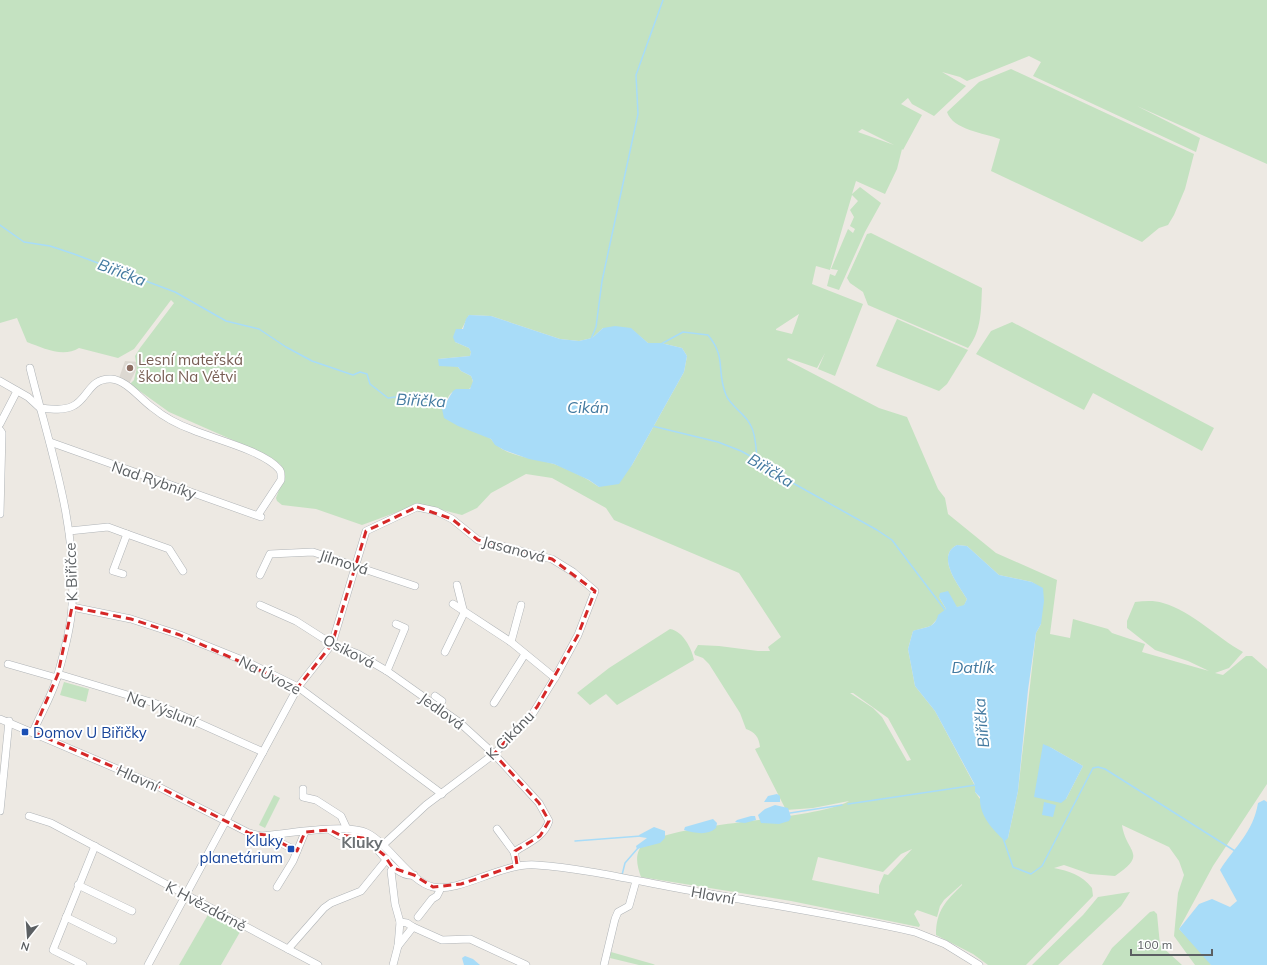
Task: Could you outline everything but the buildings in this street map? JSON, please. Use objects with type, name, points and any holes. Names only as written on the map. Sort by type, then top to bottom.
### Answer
[{"type":"street","name":"K Biřičce","points":[[30,368],[50,442],[69,531],[73,583],[72,607],[58,676],[33,732]]},
{"type":"street","name":"Nad Rybníky","points":[[40,408],[61,409],[74,406],[94,385],[106,379],[117,380],[133,391],[153,409],[179,424],[193,431],[228,442],[263,458],[278,468],[281,474],[281,480],[260,516],[50,442]]},
{"type":"street","points":[[0,381],[28,397],[40,408]]},
{"type":"street","points":[[0,424],[17,391]]},
{"type":"street","points":[[0,430],[2,433],[0,514]]},
{"type":"street","name":"Jasanová","points":[[354,566],[366,531],[417,507],[436,511],[452,519],[478,540],[552,559],[573,572],[596,591]]},
{"type":"street","points":[[69,531],[108,527],[169,549],[183,571]]},
{"type":"street","points":[[123,574],[113,571],[127,534]]},
{"type":"street","name":"Jilmová","points":[[260,575],[270,554],[313,552],[415,586]]},
{"type":"street","points":[[148,965],[298,687],[332,644],[354,566]]},
{"type":"street","points":[[445,652],[464,613],[458,585]]},
{"type":"street","name":"K Cikánu","points":[[383,845],[426,805],[494,754],[530,718],[555,678],[578,635],[596,591]]},
{"type":"street","points":[[452,604],[511,642],[555,678]]},
{"type":"street","name":"Osiková","points":[[260,605],[296,621],[332,644],[358,654],[387,671],[405,628],[396,624]]},
{"type":"street","points":[[511,642],[521,605]]},
{"type":"street","name":"Na Úvoze","points":[[72,607],[131,618],[180,635],[247,662],[298,687],[442,794]]},
{"type":"street","points":[[494,704],[525,654]]},
{"type":"street","name":"Na Výsluní","points":[[8,664],[58,676],[154,703],[264,752]]},
{"type":"street","name":"Jedlová","points":[[387,671],[459,722],[494,754],[539,803],[549,820],[546,829],[540,836],[514,852]]},
{"type":"street","points":[[435,696],[442,701],[438,707]]},
{"type":"street","name":"Hlavní","points":[[0,718],[155,785],[249,833],[266,835],[347,829],[366,832],[383,845],[423,883],[433,887],[440,888],[461,884],[517,865],[536,865],[636,881],[916,932],[945,944],[979,965]]},
{"type":"street","points":[[0,811],[9,721]]},
{"type":"street","points":[[303,789],[303,797],[316,800],[341,816],[347,829]]},
{"type":"street","name":"K Hvězdárně","points":[[29,816],[51,823],[318,965]]},
{"type":"street","points":[[497,829],[514,852],[517,865]]},
{"type":"street","name":"Hlavní","points":[[330,830],[340,835],[363,838],[387,860],[392,868],[410,876],[414,875]]},
{"type":"street","points":[[277,887],[297,851],[305,832]]},
{"type":"street","name":"Hlavní","points":[[266,835],[297,851]]},
{"type":"street","points":[[83,965],[53,950],[95,846]]},
{"type":"street","points":[[288,949],[324,908],[331,903],[361,891],[387,860]]},
{"type":"street","name":"Hlavní","points":[[392,868],[391,871],[395,904],[400,922],[398,946],[393,965]]},
{"type":"street","points":[[604,965],[615,919],[618,912],[628,906],[636,881]]},
{"type":"street","points":[[78,885],[132,911]]},
{"type":"street","points":[[418,917],[432,899],[438,896],[440,888]]},
{"type":"street","points":[[66,917],[113,940]]},
{"type":"street","points":[[400,922],[411,925],[442,940],[470,939],[526,965]]},
{"type":"street","points":[[398,946],[413,927]]},
{"type":"highlighted area","points":[[417,507],[452,519],[478,540],[552,559],[595,591],[578,635],[537,707],[494,754],[539,803],[549,821],[540,836],[515,851],[517,865],[461,884],[433,887],[414,875],[393,868],[384,855],[363,838],[340,835],[330,830],[305,832],[297,851],[266,835],[249,833],[155,785],[33,732],[58,674],[72,607],[131,619],[180,635],[298,687],[332,644],[366,531]]},
{"type":"shaded area","name":"Lesní mateřská škola Na Větvi","points":[[125,361],[140,362],[129,384],[119,378]]},
{"type":"green space","points":[[0,0],[1267,0],[1267,164],[1137,106],[1200,138],[1196,152],[1033,76],[1041,62],[1029,56],[967,81],[960,77],[942,72],[966,86],[934,116],[912,104],[908,98],[901,104],[922,115],[903,150],[902,149],[897,169],[885,194],[856,181],[852,194],[860,187],[881,203],[865,232],[839,290],[827,286],[830,274],[835,276],[838,270],[831,269],[848,229],[853,233],[855,229],[850,226],[854,217],[850,210],[858,201],[852,195],[830,270],[816,266],[812,284],[863,304],[835,376],[818,369],[825,353],[817,368],[788,358],[787,360],[879,408],[907,417],[938,489],[945,498],[948,514],[996,553],[1057,580],[1050,634],[1070,638],[1073,619],[1108,629],[1112,633],[1145,644],[1142,652],[1209,671],[1188,661],[1155,650],[1127,628],[1127,621],[1135,602],[1156,601],[1184,612],[1243,652],[1229,668],[1215,673],[1223,675],[1246,656],[1252,656],[1267,669],[1267,784],[1213,866],[1179,929],[1208,959],[1211,965],[1195,965],[1174,936],[1178,893],[1184,875],[1179,861],[1169,847],[1122,825],[1124,834],[1133,852],[1133,857],[1131,862],[1115,876],[1090,874],[1064,865],[1054,868],[1070,872],[1080,877],[1092,888],[1093,896],[1026,965],[988,965],[973,954],[936,935],[936,926],[940,912],[947,901],[962,884],[944,900],[940,906],[937,917],[917,910],[914,914],[920,925],[919,927],[791,901],[641,877],[637,864],[637,856],[639,850],[652,840],[674,833],[802,814],[830,808],[849,801],[813,808],[786,810],[755,749],[760,747],[758,738],[754,733],[746,729],[740,713],[709,664],[703,658],[695,655],[694,652],[698,645],[770,651],[768,647],[781,637],[739,573],[614,520],[606,508],[552,478],[526,474],[491,493],[477,508],[462,515],[419,504],[362,525],[316,509],[282,505],[276,498],[285,474],[280,464],[267,455],[169,412],[130,384],[134,380],[137,367],[135,356],[174,303],[171,300],[134,349],[118,358],[79,348],[66,352],[46,349],[27,342],[17,318],[0,323]],"holes":[[[862,129],[894,145],[858,132]],[[799,314],[792,334],[776,329]],[[469,315],[491,316],[560,339],[579,341],[592,338],[603,328],[630,328],[648,343],[661,343],[682,348],[687,356],[684,372],[632,465],[599,487],[583,477],[559,466],[520,456],[504,450],[491,439],[442,409],[453,391],[467,390],[472,386],[473,380],[471,376],[461,371],[458,367],[438,359],[470,356],[471,352],[469,348],[455,342]],[[957,545],[967,546],[999,575],[1032,582],[1036,585],[1041,624],[1036,633],[1018,791],[1008,838],[975,792],[975,786],[935,711],[915,686],[908,649],[913,631],[931,626],[946,609],[939,597],[957,607],[964,606],[967,599],[951,571],[948,563],[948,556],[951,550]],[[850,693],[853,693],[888,718],[911,760],[907,761],[882,717],[873,708]],[[1050,747],[1083,766],[1066,799]],[[912,849],[888,875],[884,874],[879,886],[879,894],[812,880],[818,857],[883,872],[901,854]]]},
{"type":"green space","points":[[1011,69],[1194,154],[1185,189],[1168,225],[1159,228],[1142,242],[991,171],[1000,139],[962,127],[950,118],[947,112],[979,82]]},
{"type":"green space","points":[[871,233],[982,288],[980,319],[976,334],[968,348],[868,305],[863,292],[850,283],[847,278],[867,234]]},
{"type":"green space","points":[[897,319],[968,350],[947,384],[939,391],[876,366]]},
{"type":"green space","points":[[1012,322],[1214,428],[1202,451],[1093,393],[1084,410],[976,354],[991,331]]},
{"type":"green space","points":[[670,629],[675,630],[683,637],[689,646],[694,660],[617,705],[606,694],[590,705],[577,693],[609,668]]},
{"type":"green space","points":[[64,682],[89,689],[86,702],[60,695]]},
{"type":"green space","points":[[274,795],[280,798],[265,828],[259,825]]},
{"type":"green space","points":[[1130,892],[1121,906],[1058,965],[1032,965],[1083,915],[1098,897]]},
{"type":"green space","points":[[1154,911],[1157,914],[1160,945],[1182,965],[1102,965],[1112,948],[1150,912]]},
{"type":"green space","points":[[209,913],[240,932],[221,965],[179,965]]},
{"type":"green space","points":[[611,952],[655,965],[639,965],[610,958]]},
{"type":"water","name":"Cikán","points":[[469,315],[491,316],[560,339],[579,341],[592,338],[603,328],[615,326],[631,328],[648,343],[661,343],[682,348],[687,356],[684,372],[632,465],[619,484],[599,487],[589,480],[554,464],[529,459],[504,450],[495,445],[491,439],[458,426],[444,418],[442,409],[453,391],[456,389],[470,389],[473,381],[471,376],[461,371],[458,367],[439,366],[438,359],[470,356],[471,352],[469,348],[455,342],[453,337],[456,329],[463,329]]},
{"type":"water","name":"Datlík","points":[[957,545],[967,546],[999,575],[1032,582],[1043,588],[1044,601],[1041,624],[1036,633],[1028,690],[1018,791],[1008,838],[1005,841],[995,832],[984,816],[980,804],[980,797],[975,792],[975,785],[935,711],[915,686],[908,649],[913,631],[932,625],[937,620],[938,615],[946,609],[939,597],[940,593],[948,591],[957,607],[964,605],[967,599],[955,579],[948,563],[948,556],[951,550]]},
{"type":"water","points":[[1043,744],[1083,766],[1066,799],[1061,803],[1034,797]]},
{"type":"water","points":[[777,794],[780,796],[780,802],[764,802],[768,796]]},
{"type":"water","points":[[1264,800],[1267,802],[1267,965],[1211,965],[1179,929],[1199,904],[1212,899],[1230,907],[1237,901],[1220,870],[1248,831],[1256,814],[1258,803]]},
{"type":"water","points":[[1044,802],[1056,805],[1053,817],[1042,815]]},
{"type":"water","points":[[775,805],[788,808],[791,817],[789,821],[779,824],[761,823],[758,815],[765,809]]},
{"type":"water","points":[[755,816],[756,820],[745,823],[735,822],[737,820]]},
{"type":"water","points":[[713,819],[717,823],[716,828],[712,831],[697,833],[684,830],[685,827]]},
{"type":"water","points":[[654,827],[665,831],[665,838],[660,843],[637,849],[636,846],[647,838],[640,837],[639,835]]},
{"type":"water","points":[[465,956],[473,959],[480,965],[464,965],[462,958]]},
{"type":"waterway","points":[[591,339],[596,327],[602,281],[638,114],[636,75],[663,0]]},
{"type":"waterway","name":"Biřička","points":[[0,225],[24,242],[50,246],[175,292],[226,321],[259,329],[286,347],[312,361],[353,375],[360,372],[367,374],[370,384],[388,398],[404,396],[420,401],[446,403]]},
{"type":"waterway","points":[[661,344],[683,332],[708,335],[714,343],[717,351],[726,395],[731,403],[746,418],[753,430],[756,442],[757,459]]},
{"type":"waterway","name":"Biřička","points":[[652,426],[718,442],[741,451],[772,468],[791,482],[877,530],[892,540],[945,610]]},
{"type":"waterway","name":"Biřička","points":[[1003,838],[1013,867],[1031,874],[1042,866],[1093,768],[1098,767],[1105,769],[1235,851]]},
{"type":"waterway","points":[[848,804],[976,785]]},
{"type":"waterway","points":[[790,813],[842,805]]},
{"type":"waterway","points":[[575,841],[641,836]]},
{"type":"waterway","points":[[622,875],[625,863],[638,848]]},
{"type":"place","name":"Lesní mateřská škola Na Větvi","points":[[130,368]]},
{"type":"place","name":"Domov U Biřičky","points":[[25,732]]},
{"type":"place","name":"Kluky planetárium","points":[[291,849]]},
{"type":"district","name":"Kluky","points":[[362,842]]}]
